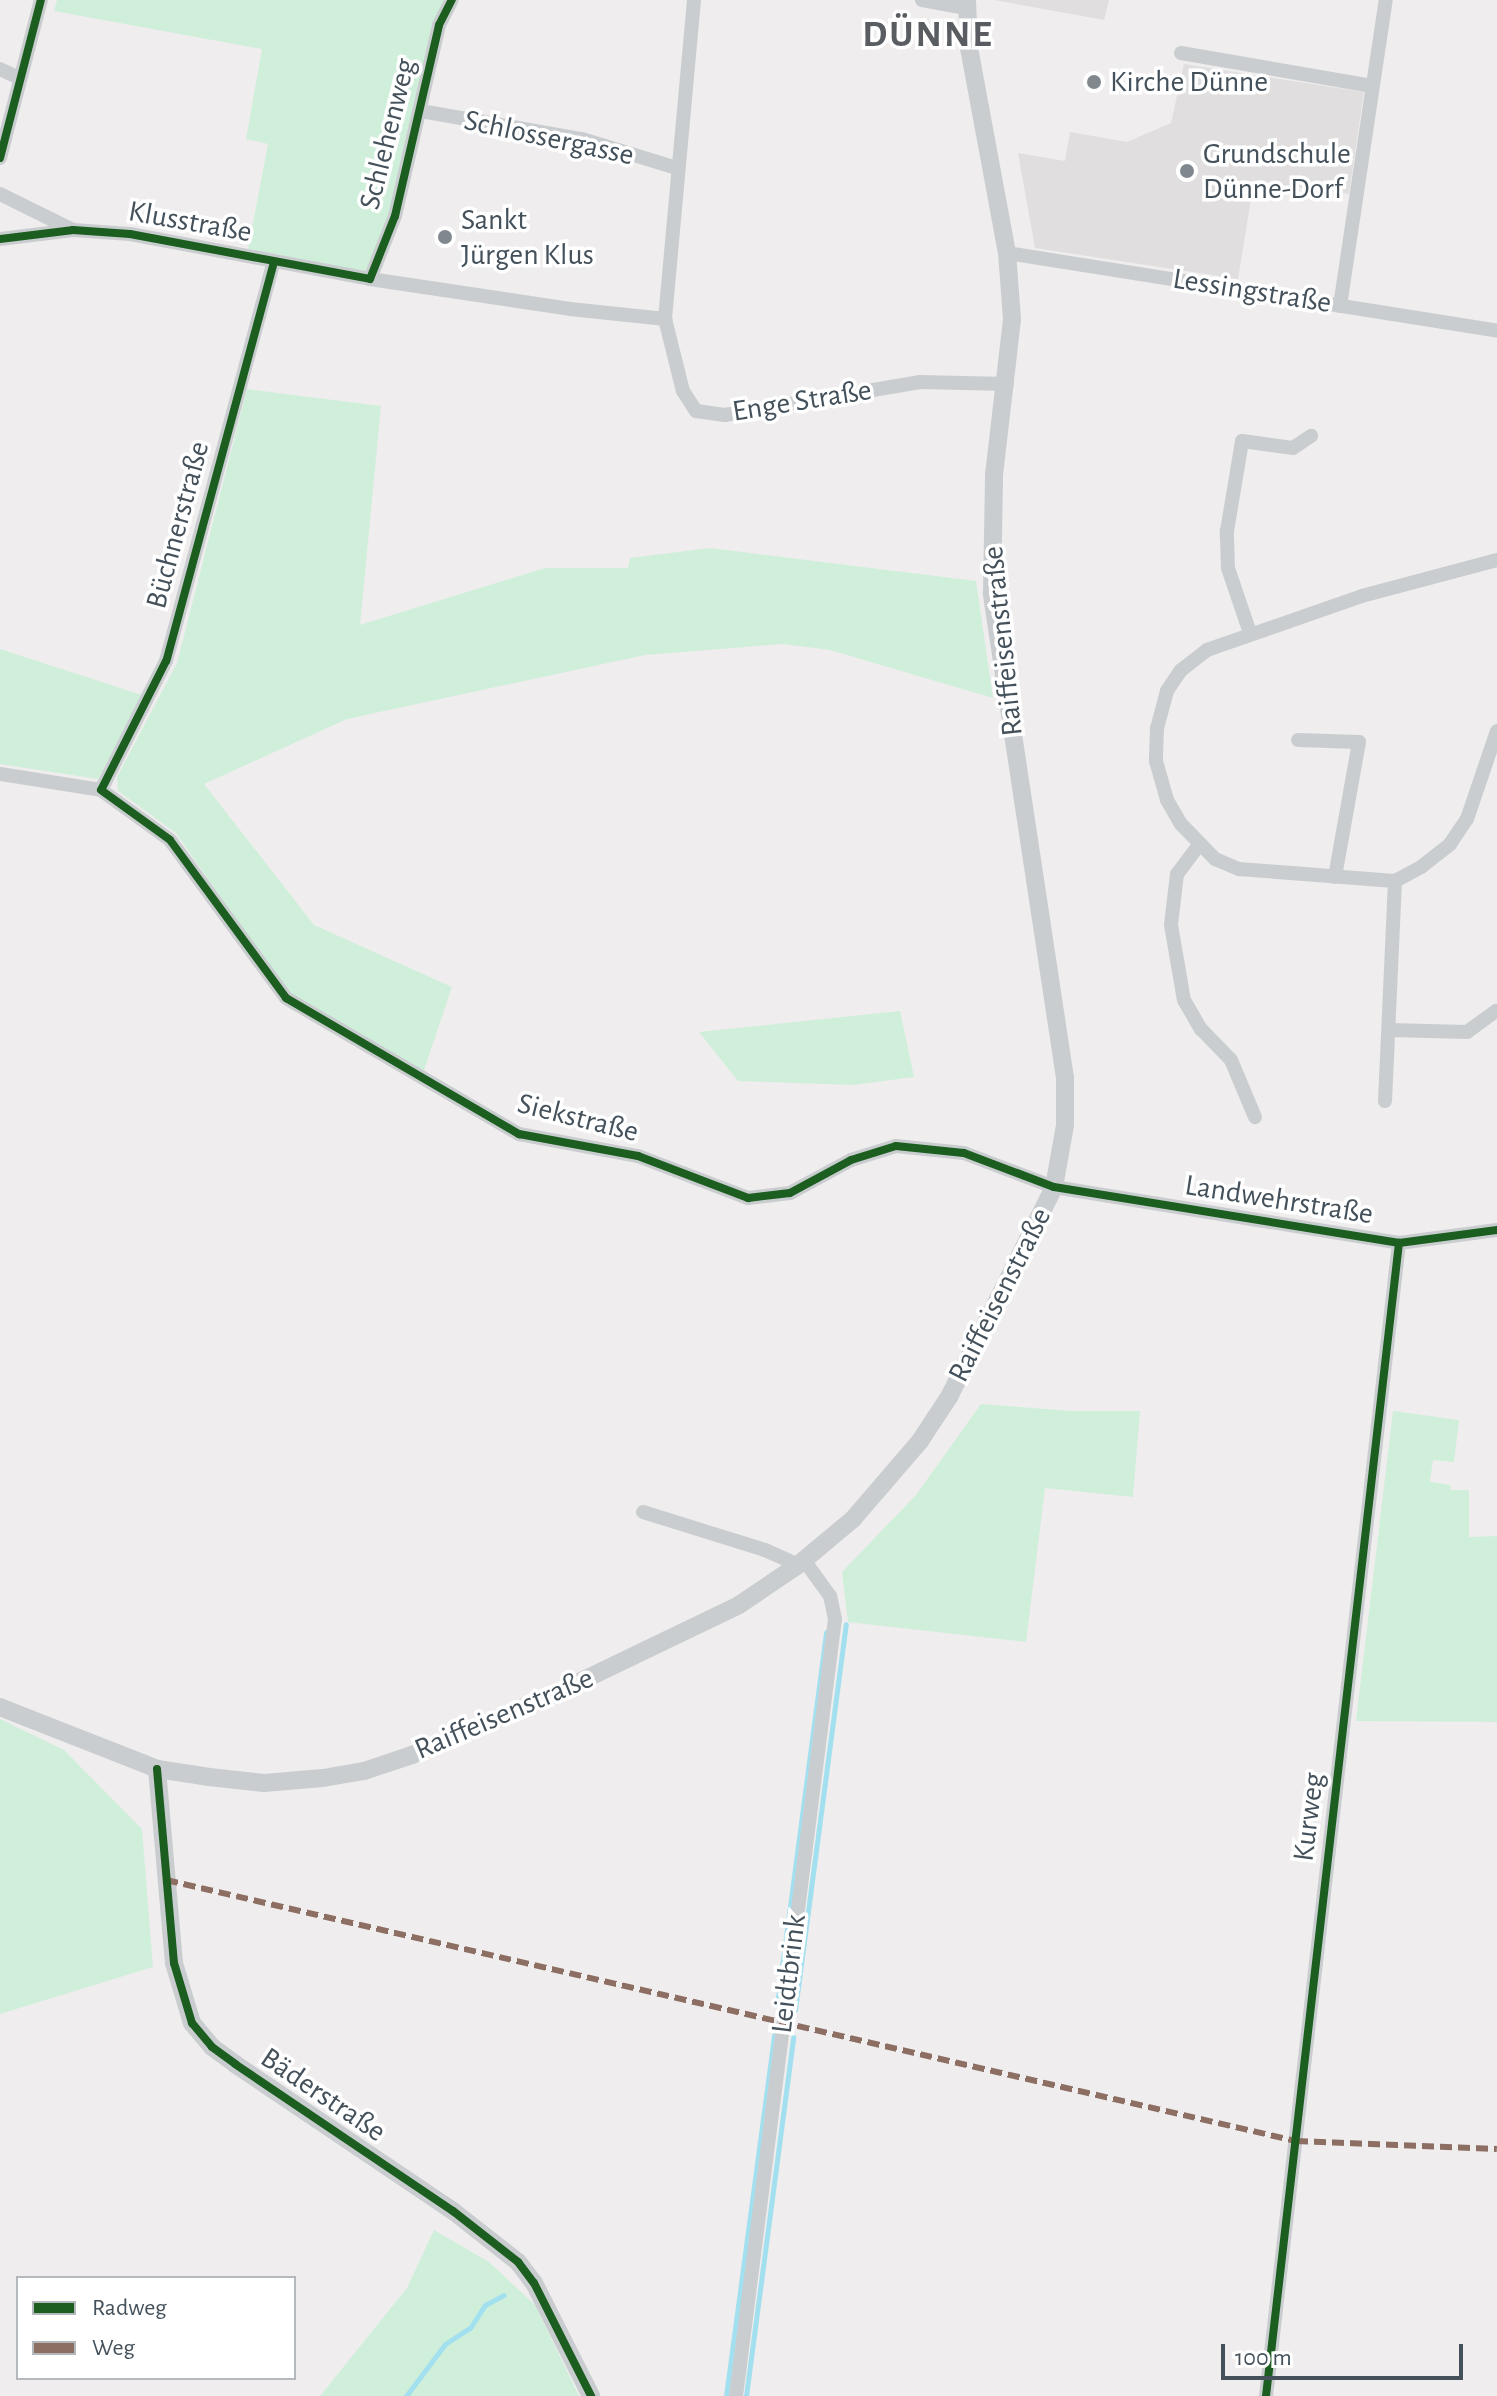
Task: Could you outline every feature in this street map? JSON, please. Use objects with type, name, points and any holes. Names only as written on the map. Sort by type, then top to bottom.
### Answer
[{"type":"street","points":[[0,158],[41,0]]},
{"type":"street","name":"Schlehenweg","points":[[370,279],[395,216],[439,25],[452,0]]},
{"type":"street","points":[[665,319],[694,0]]},
{"type":"street","points":[[922,0],[966,4]]},
{"type":"street","points":[[1340,306],[1386,0]]},
{"type":"street","name":"Raiffeisenstraße","points":[[0,1707],[157,1769],[264,1783],[323,1778],[388,1763],[534,1703],[739,1605],[801,1563],[853,1519],[920,1441],[949,1397],[1054,1187],[1065,1125],[1065,1078],[992,593],[994,475],[1007,384],[1012,319],[1007,253],[969,48],[966,4]]},
{"type":"street","points":[[1181,53],[1372,86]]},
{"type":"street","points":[[0,69],[19,78]]},
{"type":"street","name":"Schlossergasse","points":[[421,111],[582,139],[677,168]]},
{"type":"street","points":[[0,194],[73,230]]},
{"type":"street","name":"Klusstraße","points":[[0,239],[73,230],[130,234],[370,279],[570,309],[665,319]]},
{"type":"street","name":"Lessingstraße","points":[[1007,253],[1497,331]]},
{"type":"street","name":"Büchnerstraße","points":[[101,790],[166,661],[274,262]]},
{"type":"street","name":"Enge Straße","points":[[665,319],[683,391],[696,411],[725,415],[920,382],[1007,384]]},
{"type":"street","points":[[1250,633],[1228,568],[1227,531],[1242,441],[1293,448],[1311,436]]},
{"type":"street","points":[[1497,560],[1362,596],[1207,650],[1181,670],[1167,691],[1157,728],[1156,761],[1167,800],[1199,845],[1215,859],[1239,869],[1395,881],[1421,867],[1450,844],[1467,819],[1497,731]]},
{"type":"street","points":[[1298,740],[1359,742],[1335,877]]},
{"type":"street","name":"Siekstraße","points":[[0,774],[101,790],[170,840],[286,998],[519,1134],[638,1156],[748,1198],[790,1193],[851,1160],[896,1146],[964,1153],[1054,1187]]},
{"type":"street","points":[[1199,845],[1177,874],[1171,925],[1184,1000],[1201,1029],[1231,1060],[1255,1117]]},
{"type":"street","points":[[1385,1101],[1395,881]]},
{"type":"street","points":[[1389,1030],[1467,1032],[1496,1011]]},
{"type":"street","name":"Landwehrstraße","points":[[1054,1187],[1399,1243],[1497,1230]]},
{"type":"street","name":"Kurweg","points":[[1266,2396],[1399,1243]]},
{"type":"street","points":[[643,1512],[801,1563]]},
{"type":"street","name":"Leidtbrink","points":[[736,2396],[835,1619],[830,1596],[801,1563]]},
{"type":"street","name":"Bäderstraße","points":[[157,1769],[174,1963],[192,2023],[212,2047],[235,2064],[496,2242],[518,2262],[540,2295],[591,2396]]},
{"type":"shaded area","points":[[994,0],[1109,0],[1104,20]]},
{"type":"shaded area","name":"Grundschule Dünne-Dorf","points":[[1184,64],[1364,92],[1349,194],[1254,181],[1238,279],[1035,248],[1018,153],[1065,161],[1070,132],[1127,142],[1171,123]]},
{"type":"green space","points":[[57,0],[447,0],[390,215],[366,272],[248,249],[268,144],[246,139],[262,49],[54,11]]},
{"type":"green space","points":[[247,389],[381,406],[360,625],[545,568],[628,568],[630,558],[710,548],[976,581],[993,698],[830,650],[783,644],[645,655],[347,719],[204,784],[314,925],[452,987],[423,1073],[289,996],[176,833],[118,791],[117,777],[177,663]]},
{"type":"green space","points":[[0,649],[142,695],[98,779],[0,764]]},
{"type":"green space","points":[[900,1011],[914,1077],[853,1085],[738,1081],[699,1032]]},
{"type":"green space","points":[[981,1404],[1072,1411],[1140,1411],[1133,1497],[1045,1488],[1026,1642],[848,1622],[842,1572],[916,1495]]},
{"type":"green space","points":[[1393,1411],[1459,1420],[1454,1462],[1433,1460],[1430,1482],[1450,1485],[1451,1490],[1469,1490],[1469,1537],[1497,1536],[1497,1722],[1356,1721]]},
{"type":"green space","points":[[0,1719],[64,1750],[142,1829],[153,1967],[0,2014]]},
{"type":"green space","points":[[434,2230],[489,2262],[535,2305],[579,2396],[320,2396],[407,2288]]},
{"type":"waterway","points":[[795,2010],[846,1624]]},
{"type":"waterway","points":[[777,2005],[826,1632]]},
{"type":"waterway","points":[[726,2396],[774,2035]]},
{"type":"waterway","points":[[746,2396],[793,2037]]},
{"type":"waterway","points":[[406,2396],[445,2344],[470,2328],[485,2305],[504,2295]]},
{"type":"marked path","points":[[166,1880],[1296,2141],[1497,2149]]},
{"type":"cycle path","points":[[0,158],[41,0]]},
{"type":"cycle path","points":[[0,239],[73,230],[130,234],[370,279],[395,216],[439,25],[452,0]]},
{"type":"cycle path","points":[[274,262],[166,661],[101,790],[170,840],[286,998],[519,1134],[638,1156],[748,1198],[790,1193],[851,1160],[896,1146],[964,1153],[1054,1187],[1399,1243],[1497,1230]]},
{"type":"cycle path","points":[[1266,2396],[1399,1243]]},
{"type":"cycle path","points":[[157,1769],[174,1963],[192,2023],[212,2047],[235,2064],[453,2211],[518,2262],[534,2283],[591,2396]]},
{"type":"place","name":"Kirche Dünne","points":[[1094,82]]},
{"type":"place","name":"Grundschule Dünne-Dorf","points":[[1187,171]]},
{"type":"place","name":"Sankt Jürgen Klus","points":[[445,237]]},
{"type":"district","name":"DÜNNE","points":[[928,36]]}]
